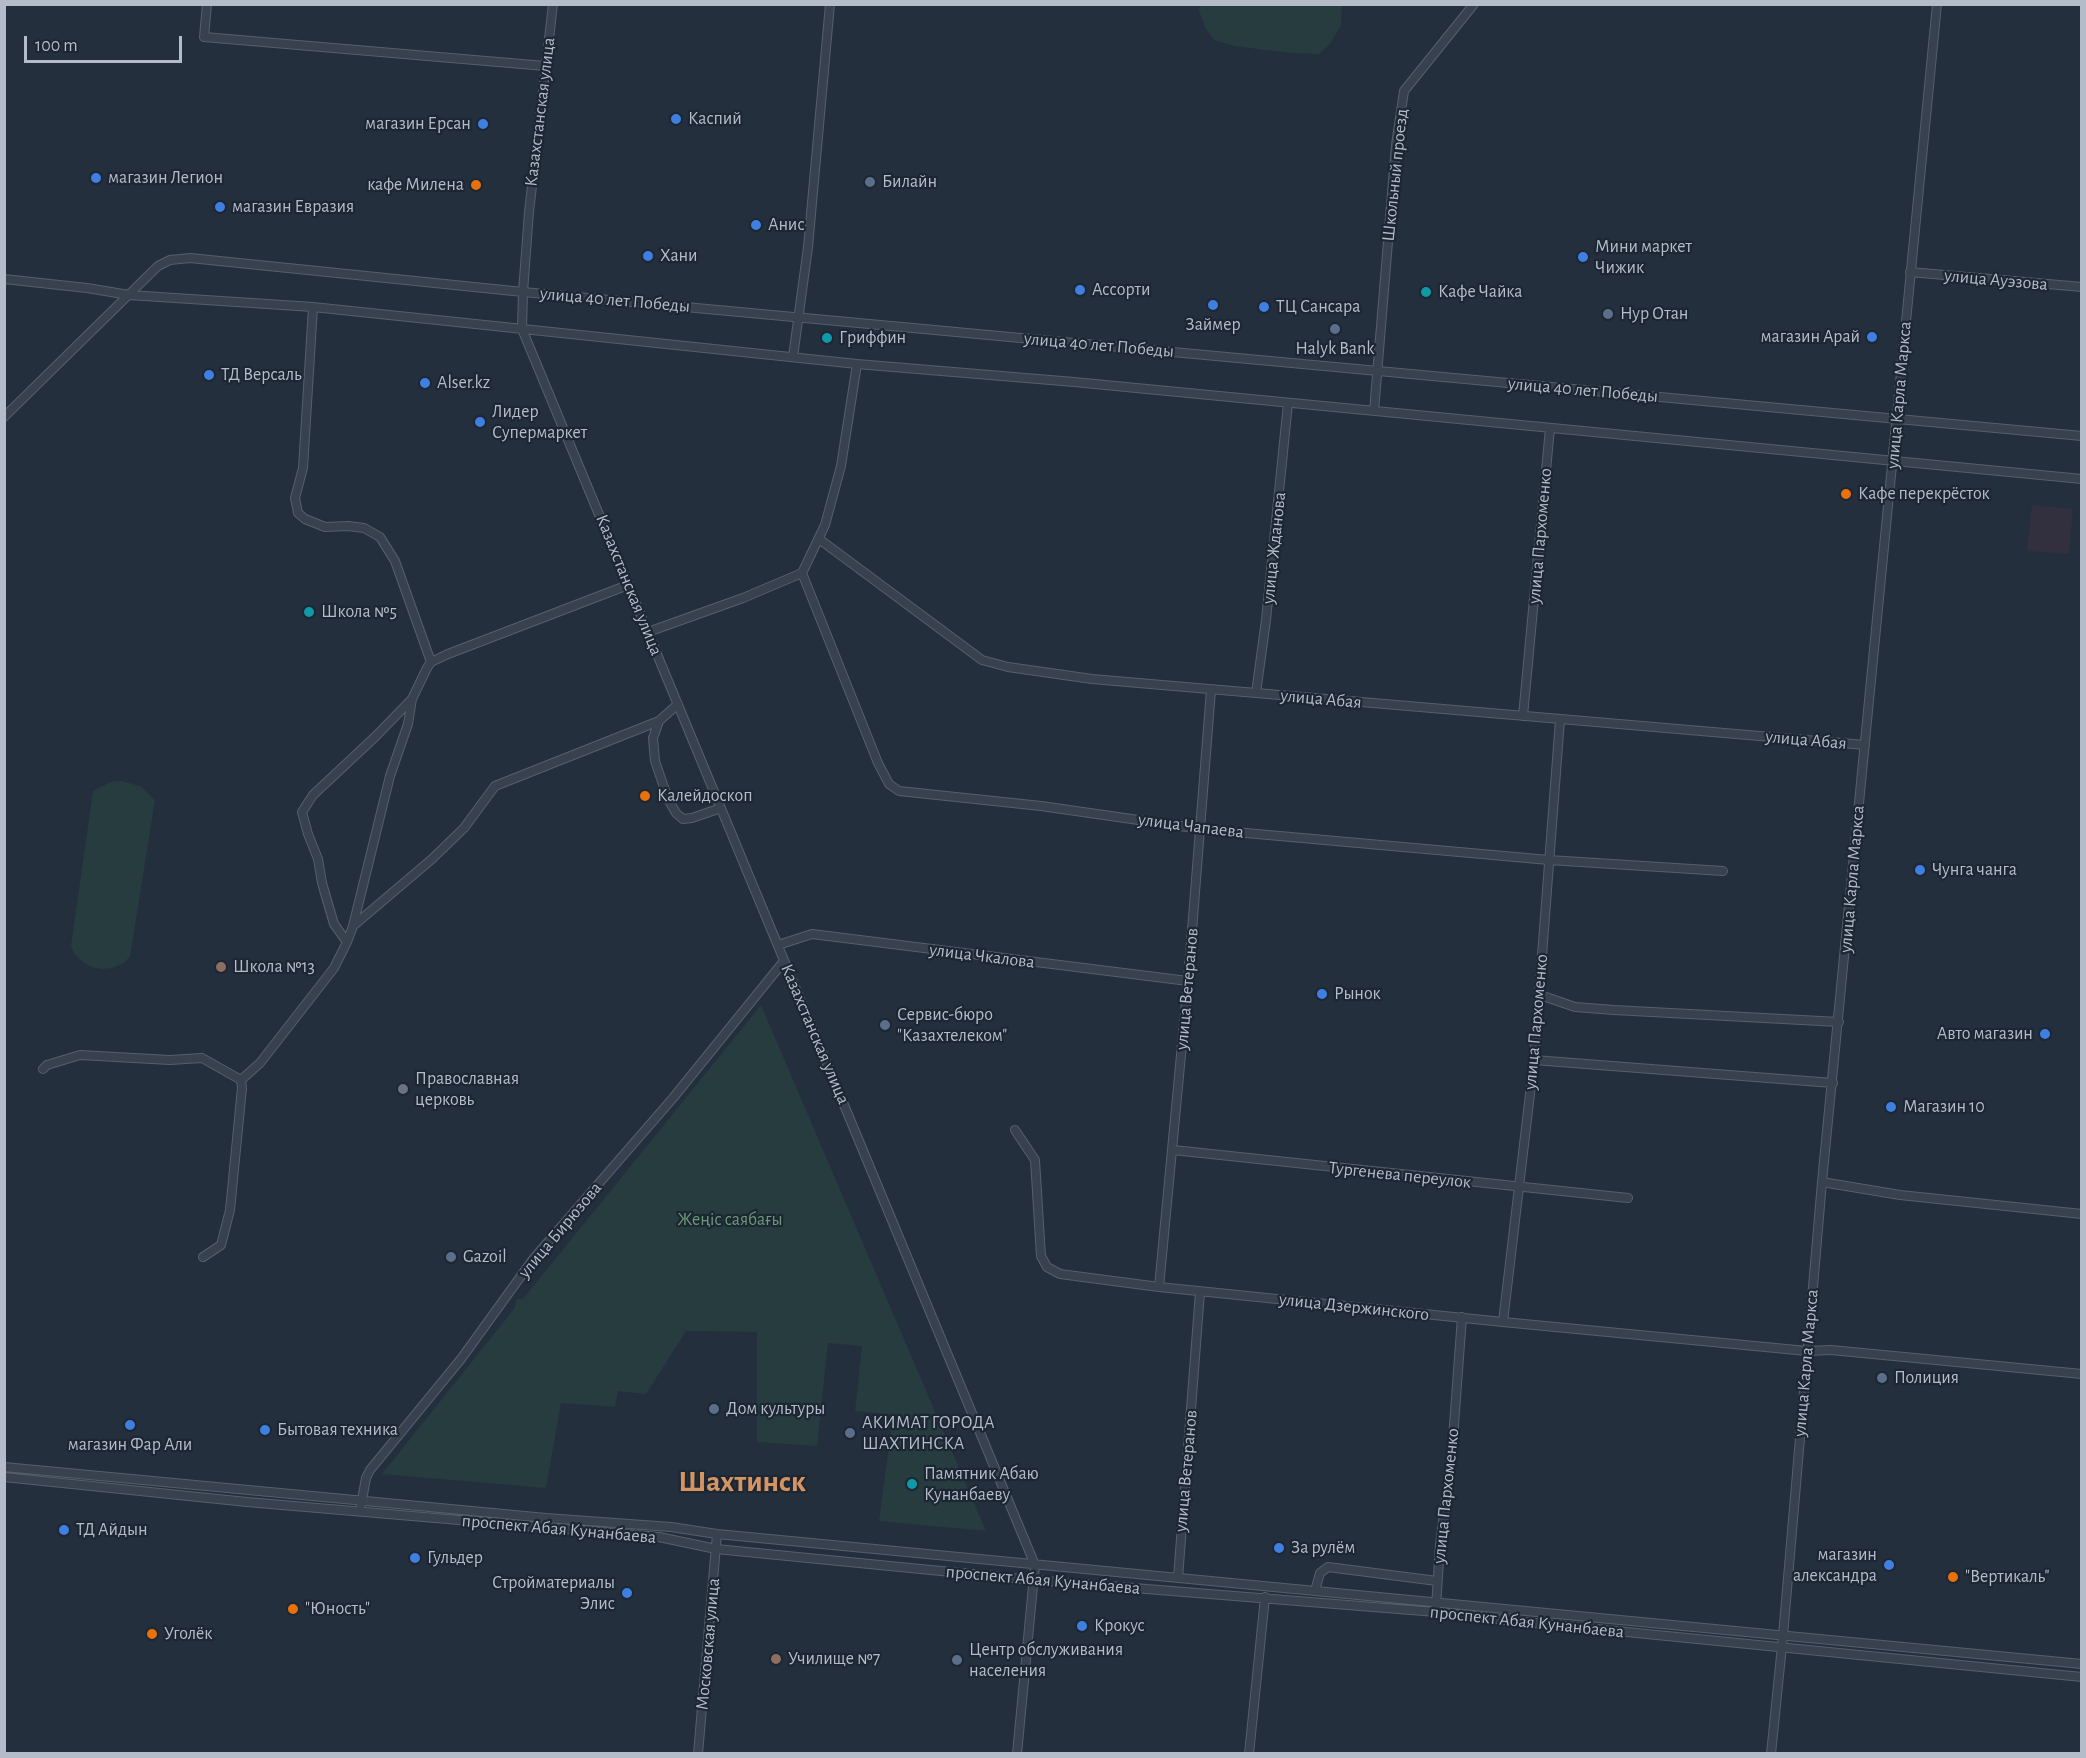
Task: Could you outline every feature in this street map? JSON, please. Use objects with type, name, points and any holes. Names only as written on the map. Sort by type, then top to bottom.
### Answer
[{"type":"street","points":[[207,4],[204,37],[545,66]]},
{"type":"street","name":"Казахстанская улица","points":[[553,4],[529,212],[522,329],[1035,1565]]},
{"type":"street","points":[[793,357],[809,236],[830,4]]},
{"type":"street","name":"Школьный проезд","points":[[1374,411],[1396,146],[1404,92],[1474,4]]},
{"type":"street","name":"улица Карла Маркса","points":[[1771,1754],[1822,1182],[1937,4]]},
{"type":"street","name":"улица 40 лет Победы","points":[[129,295],[158,266],[170,260],[190,258],[798,318],[2082,436]]},
{"type":"street","name":"улица Ауэзова","points":[[1910,272],[2082,287]]},
{"type":"street","name":"улица 40 лет Победы","points":[[4,279],[129,295],[313,307],[857,364],[2082,479]]},
{"type":"street","points":[[4,417],[129,295]]},
{"type":"street","points":[[313,307],[303,468],[295,498],[298,513],[305,519],[325,527],[364,528],[380,537],[395,561],[431,662]]},
{"type":"street","points":[[648,632],[802,573],[825,525],[842,465],[857,364]]},
{"type":"street","name":"улица Жданова","points":[[1256,693],[1266,620],[1288,403]]},
{"type":"street","name":"улица Пархоменко","points":[[1523,716],[1550,428]]},
{"type":"street","name":"улица Абая","points":[[819,538],[982,660],[1008,667],[1092,680],[1865,745]]},
{"type":"street","name":"улица Чапаева","points":[[802,573],[878,763],[889,784],[898,791],[1041,806],[1201,828],[1549,860],[1723,872]]},
{"type":"street","points":[[241,1080],[260,1063],[334,968],[347,942],[390,776],[408,724],[412,699],[431,662],[628,585]]},
{"type":"street","name":"улица Ветеранов","points":[[1159,1287],[1188,981],[1211,690]]},
{"type":"street","points":[[347,942],[334,924],[322,883],[318,859],[302,812],[313,795],[412,699]]},
{"type":"street","points":[[353,926],[432,859],[464,828],[495,786],[659,721],[678,704]]},
{"type":"street","name":"улица Пархоменко","points":[[1503,1322],[1534,1060],[1560,720]]},
{"type":"street","points":[[659,721],[653,738],[656,761],[668,798],[676,813],[683,819],[721,808]]},
{"type":"street","name":"улица Чкалова","points":[[778,945],[812,934],[1188,981]]},
{"type":"street","name":"улица Бирюзова","points":[[361,1512],[366,1478],[370,1470],[461,1359],[534,1258],[673,1098],[784,961]]},
{"type":"street","points":[[1540,995],[1575,1006],[1614,1010],[1839,1022]]},
{"type":"street","points":[[43,1069],[47,1065],[80,1056],[170,1060],[202,1058],[241,1080]]},
{"type":"street","points":[[1534,1060],[1833,1083]]},
{"type":"street","points":[[203,1257],[221,1245],[230,1210],[241,1080]]},
{"type":"street","name":"улица Дзержинского","points":[[1015,1130],[1035,1160],[1041,1256],[1047,1267],[1060,1274],[1200,1292],[1807,1352],[1842,1351],[2082,1374]]},
{"type":"street","name":"Тургенева переулок","points":[[1173,1150],[1628,1198]]},
{"type":"street","points":[[1822,1182],[1900,1195],[2082,1214]]},
{"type":"street","name":"улица Ветеранов","points":[[1178,1578],[1200,1292]]},
{"type":"street","name":"улица Пархоменко","points":[[1436,1607],[1452,1452],[1462,1317]]},
{"type":"street","name":"проспект Абая Кунанбаева","points":[[5,1468],[546,1518],[671,1527],[717,1534],[1315,1591],[1782,1647],[2082,1677]]},
{"type":"street","name":"проспект Абая Кунанбаева","points":[[4,1477],[247,1503],[659,1538],[716,1549],[1033,1580],[1436,1607],[2082,1664]]},
{"type":"street","name":"Московская улица","points":[[698,1754],[717,1534]]},
{"type":"street","points":[[1017,1754],[1035,1565]]},
{"type":"street","points":[[1315,1591],[1320,1573],[1328,1567],[1437,1581]]},
{"type":"street","points":[[1249,1754],[1265,1597]]},
{"type":"shaded area","points":[[2032,505],[2073,509],[2069,554],[2027,551]]},
{"type":"green space","points":[[1200,4],[1342,5],[1341,25],[1330,44],[1319,54],[1234,46],[1214,40],[1205,27],[1199,11]]},
{"type":"green space","points":[[121,781],[140,786],[155,800],[130,957],[122,964],[102,969],[83,962],[75,955],[71,946],[93,791],[111,782]]},
{"type":"green space","name":"Жеңіс саябағы","points":[[761,1005],[986,1531],[879,1521],[893,1415],[855,1411],[862,1346],[828,1343],[817,1446],[757,1442],[757,1332],[686,1331],[646,1394],[618,1391],[615,1407],[561,1403],[546,1488],[382,1474],[514,1309],[517,1299],[523,1299]]},
{"type":"place","name":"Каспий","points":[[676,119]]},
{"type":"place","name":"магазин Ерсан","points":[[483,124]]},
{"type":"place","name":"магазин Легион","points":[[96,178]]},
{"type":"place","name":"Билайн","points":[[870,182]]},
{"type":"place","name":"кафе Милена","points":[[476,185]]},
{"type":"place","name":"магазин Евразия","points":[[220,207]]},
{"type":"place","name":"Анис","points":[[756,225]]},
{"type":"place","name":"Хани","points":[[648,256]]},
{"type":"place","name":"Мини маркет Чижик","points":[[1583,257]]},
{"type":"place","name":"Ассорти","points":[[1080,290]]},
{"type":"place","name":"Кафе Чайка","points":[[1426,292]]},
{"type":"place","name":"Займер","points":[[1213,305]]},
{"type":"place","name":"ТЦ Сансара","points":[[1264,307]]},
{"type":"place","name":"Нур Отан","points":[[1608,314]]},
{"type":"place","name":"Halyk Bank","points":[[1335,329]]},
{"type":"place","name":"магазин Арай","points":[[1872,337]]},
{"type":"place","name":"Гриффин","points":[[827,338]]},
{"type":"place","name":"ТД Версаль","points":[[209,375]]},
{"type":"place","name":"Alser.kz","points":[[425,383]]},
{"type":"place","name":"Лидер Супермаркет","points":[[480,422]]},
{"type":"place","name":"Кафе перекрёсток","points":[[1846,494]]},
{"type":"place","name":"Школа №5","points":[[309,612]]},
{"type":"place","name":"Калейдоскоп","points":[[645,796]]},
{"type":"place","name":"Чунга чанга","points":[[1920,870]]},
{"type":"place","name":"Школа №13","points":[[221,967]]},
{"type":"place","name":"Рынок","points":[[1322,994]]},
{"type":"place","name":"Сервис-бюро \"Казахтелеком\"","points":[[885,1025]]},
{"type":"place","name":"Авто магазин","points":[[2045,1034]]},
{"type":"place","name":"Православная церковь","points":[[403,1089]]},
{"type":"place","name":"Магазин 10","points":[[1891,1107]]},
{"type":"place","name":"Gazoil","points":[[451,1257]]},
{"type":"place","name":"Полиция","points":[[1882,1378]]},
{"type":"place","name":"Дом культуры","points":[[714,1409]]},
{"type":"place","name":"магазин Фар Али","points":[[130,1425]]},
{"type":"place","name":"Бытовая техника","points":[[265,1430]]},
{"type":"place","name":"АКИМАТ ГОРОДА ШАХТИНСКА","points":[[850,1433]]},
{"type":"place","name":"Памятник Абаю Кунанбаеву","points":[[912,1484]]},
{"type":"place","name":"ТД Айдын","points":[[64,1530]]},
{"type":"place","name":"За рулём","points":[[1279,1548]]},
{"type":"place","name":"Гульдер","points":[[415,1558]]},
{"type":"place","name":"магазин александра","points":[[1889,1565]]},
{"type":"place","name":"\"Вертикаль\"","points":[[1953,1577]]},
{"type":"place","name":"Стройматериалы Элис","points":[[627,1593]]},
{"type":"place","name":"\"Юность\"","points":[[293,1609]]},
{"type":"place","name":"Крокус","points":[[1082,1626]]},
{"type":"place","name":"Уголёк","points":[[152,1634]]},
{"type":"place","name":"Училище №7","points":[[776,1659]]},
{"type":"place","name":"Центр обслуживания населения","points":[[957,1660]]},
{"type":"district","name":"Шахтинск","points":[[742,1482]]}]
